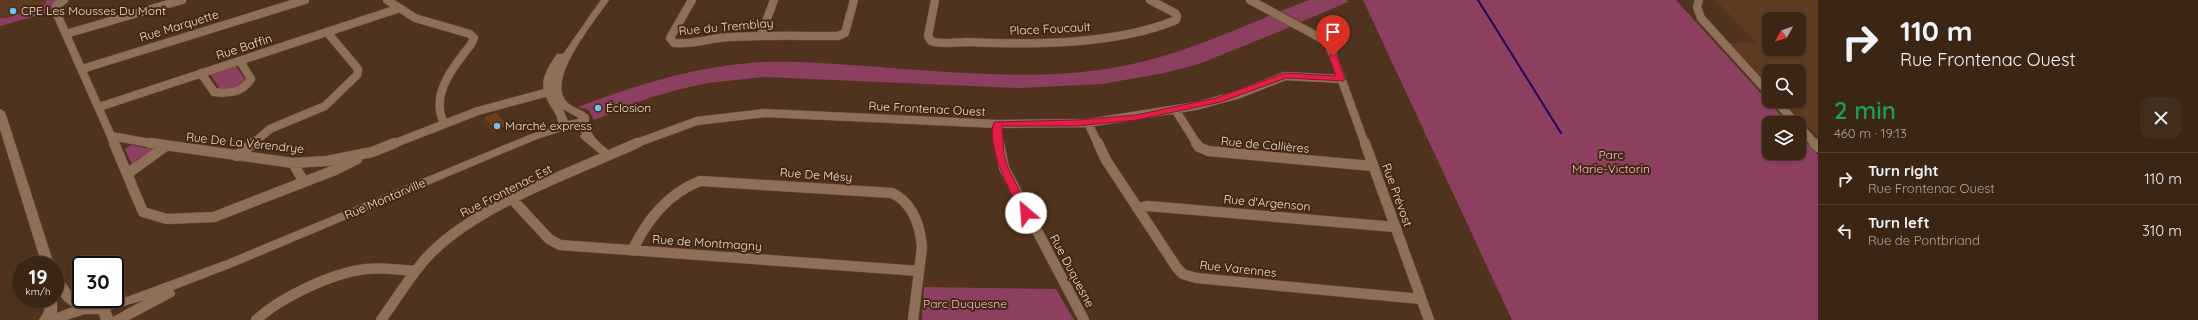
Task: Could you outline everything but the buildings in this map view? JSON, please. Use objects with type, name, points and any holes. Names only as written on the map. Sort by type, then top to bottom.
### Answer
[{"type":"street","points":[[64,0],[56,6],[56,12],[99,106],[145,214],[153,217],[196,219],[219,216],[352,162],[363,155]]},
{"type":"street","points":[[66,34],[182,0]]},
{"type":"street","name":"Rue Marquette","points":[[82,69],[305,0]]},
{"type":"street","points":[[386,0],[397,9],[422,21],[470,34],[474,38],[474,42],[452,68],[443,86],[439,112],[444,124]]},
{"type":"street","points":[[605,0],[598,0],[552,68],[547,81],[566,122],[590,139],[608,156]]},
{"type":"street","points":[[552,91],[559,70],[605,0]]},
{"type":"street","name":"Rue du Tremblay","points":[[692,0],[670,38],[674,43],[682,44],[761,34],[841,36],[845,33],[854,0]]},
{"type":"street","points":[[761,34],[774,0]]},
{"type":"street","name":"Place Foucault","points":[[935,0],[928,36],[931,41],[940,43],[1006,44],[1086,41],[1120,35],[1176,20],[1177,16],[1175,13],[1150,0]]},
{"type":"street","name":"Rue Prévost","points":[[1250,0],[1325,40],[1341,79],[1429,320]]},
{"type":"street","points":[[1700,0],[1697,7],[1701,18],[1762,85]]},
{"type":"street","name":"Rue Baffin","points":[[99,106],[397,9]]},
{"type":"street","points":[[236,156],[270,129],[326,106],[357,75],[358,69],[327,32]]},
{"type":"street","points":[[201,73],[214,92],[224,93],[237,91],[247,85],[251,79],[240,61]]},
{"type":"street","name":"Rue Frontenac Ouest","points":[[608,156],[681,125],[748,113],[997,124],[1088,123],[1176,111],[1237,95],[1285,76],[1341,79]]},
{"type":"street","points":[[552,91],[565,106],[582,118],[582,126],[590,139]]},
{"type":"street","name":"Rue De La Vérendrye","points":[[111,136],[166,146],[293,163],[327,161],[363,155],[498,105],[552,91]]},
{"type":"street","points":[[1782,108],[1790,116]]},
{"type":"street","name":"Rue de Callières","points":[[1176,111],[1199,147],[1208,151],[1372,166]]},
{"type":"street","points":[[0,112],[45,256]]},
{"type":"street","name":"Rue Montarville","points":[[124,301],[231,263],[566,122],[582,118]]},
{"type":"street","name":"Rue Varennes","points":[[1088,123],[1104,157],[1137,208],[1177,268],[1189,276],[1421,299]]},
{"type":"street","name":"Rue Duquesne","points":[[997,124],[1000,155],[1004,168],[1072,301],[1084,320]]},
{"type":"street","points":[[1806,134],[1818,147]]},
{"type":"street","points":[[127,174],[166,146]]},
{"type":"street","name":"Rue Frontenac Est","points":[[381,320],[415,271],[430,254],[453,234],[512,199],[608,156]]},
{"type":"street","points":[[293,163],[304,182]]},
{"type":"street","name":"Rue De Mésy","points":[[632,251],[653,214],[677,193],[700,181],[889,192],[905,200],[918,225],[922,247],[913,320]]},
{"type":"street","name":"Rue de Montmagny","points":[[512,199],[554,243],[632,251],[919,271]]},
{"type":"street","name":"Rue d'Argenson","points":[[1137,208],[1148,206],[1395,227]]},
{"type":"street","name":"Rue Montarville","points":[[118,320],[139,307],[231,263]]},
{"type":"street","points":[[256,320],[275,304],[346,273],[362,269],[415,271]]},
{"type":"street","points":[[64,290],[72,302]]},
{"type":"street","points":[[46,320],[51,308]]},
{"type":"street","points":[[94,308],[104,311],[108,320]]},
{"type":"street","name":"Rue Montarville","points":[[53,320],[94,308]]},
{"type":"shaded area","name":"CPE Les Mousses Du Mont","points":[[0,0],[47,0],[46,5],[6,18],[0,18]]},
{"type":"shaded area","points":[[1715,0],[1818,0],[1818,137],[1806,124],[1806,116],[1798,116],[1791,108],[1806,108],[1806,64],[1762,64],[1762,78],[1729,43],[1756,42]]},
{"type":"green space","points":[[47,0],[59,0],[51,6],[50,12],[0,26],[0,18],[6,18],[45,5]]},
{"type":"green space","points":[[1309,0],[1347,0],[1348,2],[1301,22],[1281,11]]},
{"type":"green space","name":"Parc Marie-Victorin","points":[[1363,0],[1676,0],[1762,94],[1762,108],[1774,108],[1782,116],[1762,116],[1762,160],[1806,160],[1806,142],[1818,155],[1818,320],[1512,320]]},
{"type":"green space","points":[[1271,15],[1293,26],[1199,64],[1164,73],[1102,84],[1019,88],[764,77],[707,83],[681,89],[652,97],[594,120],[589,110],[578,107],[647,83],[693,71],[765,62],[818,63],[1007,75],[1038,75],[1099,70],[1145,61],[1166,55],[1208,41]]},
{"type":"green space","points":[[236,66],[246,81],[235,88],[220,89],[210,74]]},
{"type":"green space","points":[[131,145],[154,149],[132,165],[125,149]]},
{"type":"green space","name":"Parc Duquesne","points":[[924,287],[1056,289],[1074,320],[922,320]]},
{"type":"waterway","points":[[1478,0],[1561,133]]},
{"type":"place","name":"CPE Les Mousses Du Mont","points":[[13,11]]},
{"type":"place","name":"Éclosion","points":[[598,108]]},
{"type":"place","name":"Marché express","points":[[497,126]]},
{"type":"route","points":[[1026,213],[1004,168],[1000,155],[997,124],[1027,125],[1077,123],[1136,118],[1176,111],[1237,95],[1285,76],[1293,75],[1341,79],[1333,56]]}]
